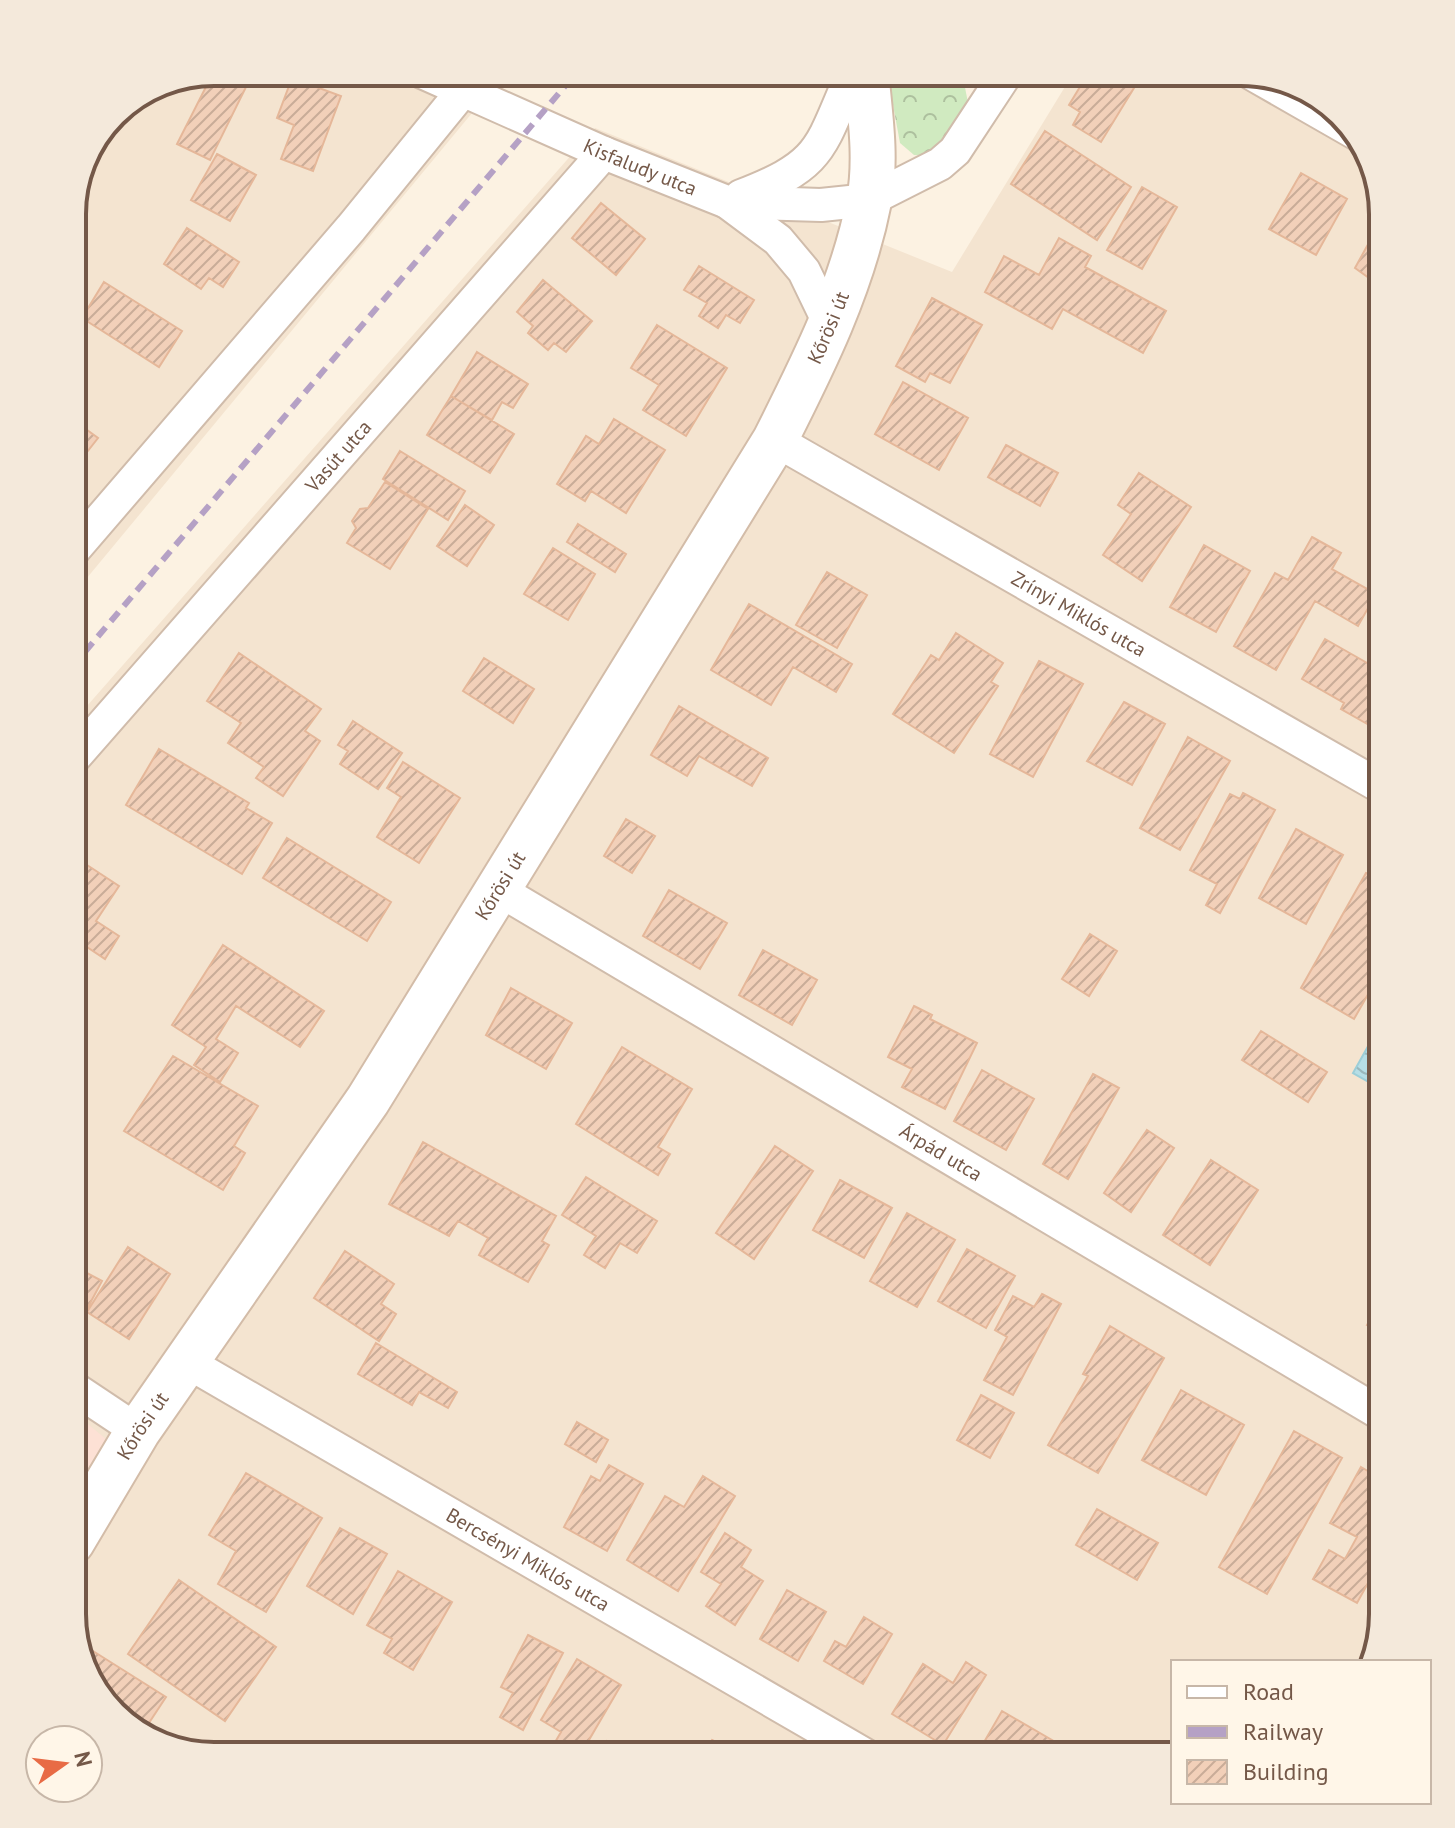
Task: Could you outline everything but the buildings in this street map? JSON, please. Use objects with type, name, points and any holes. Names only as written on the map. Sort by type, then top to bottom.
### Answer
[{"type":"main road","name":"Kőrösi út","points":[[86,1518],[138,1431],[368,1100],[775,440],[832,329],[869,200],[872,141],[867,86]]},
{"type":"street","points":[[86,536],[351,228],[467,86]]},
{"type":"street","name":"Kisfaludy utca","points":[[480,86],[604,153],[727,202],[821,205],[869,200]]},
{"type":"street","points":[[727,202],[777,182],[810,162],[823,142],[847,86]]},
{"type":"street","points":[[869,200],[940,164],[955,151],[998,86]]},
{"type":"street","name":"Vasút utca","points":[[86,744],[604,153]]},
{"type":"street","points":[[727,202],[778,240],[804,271],[832,329]]},
{"type":"street","name":"Zrínyi Miklós utca","points":[[775,440],[1369,780]]},
{"type":"street","name":"Árpád utca","points":[[499,890],[1369,1407]]},
{"type":"street","name":"Bercsényi Miklós utca","points":[[187,1362],[843,1742]]},
{"type":"street","points":[[86,1396],[138,1431]]},
{"type":"shaded area","points":[[494,86],[86,579],[86,206],[90,181],[99,158],[113,136],[150,103],[198,87]]},
{"type":"shaded area","points":[[1065,86],[1249,86],[1282,93],[1315,110],[1331,124],[1347,143],[1365,181],[1369,214],[1369,1614],[1360,1660],[1171,1660],[1171,1742],[214,1742],[189,1740],[158,1729],[130,1710],[108,1685],[93,1655],[87,1630],[86,707],[595,128],[952,272]]},
{"type":"shaded area","points":[[86,1423],[106,1439],[86,1471]]},
{"type":"green space","points":[[890,86],[965,86],[969,108],[933,156],[914,155],[900,143]]},
{"type":"water","points":[[1369,1045],[1369,1082],[1353,1073]]},
{"type":"railway","points":[[86,651],[565,86]]}]
